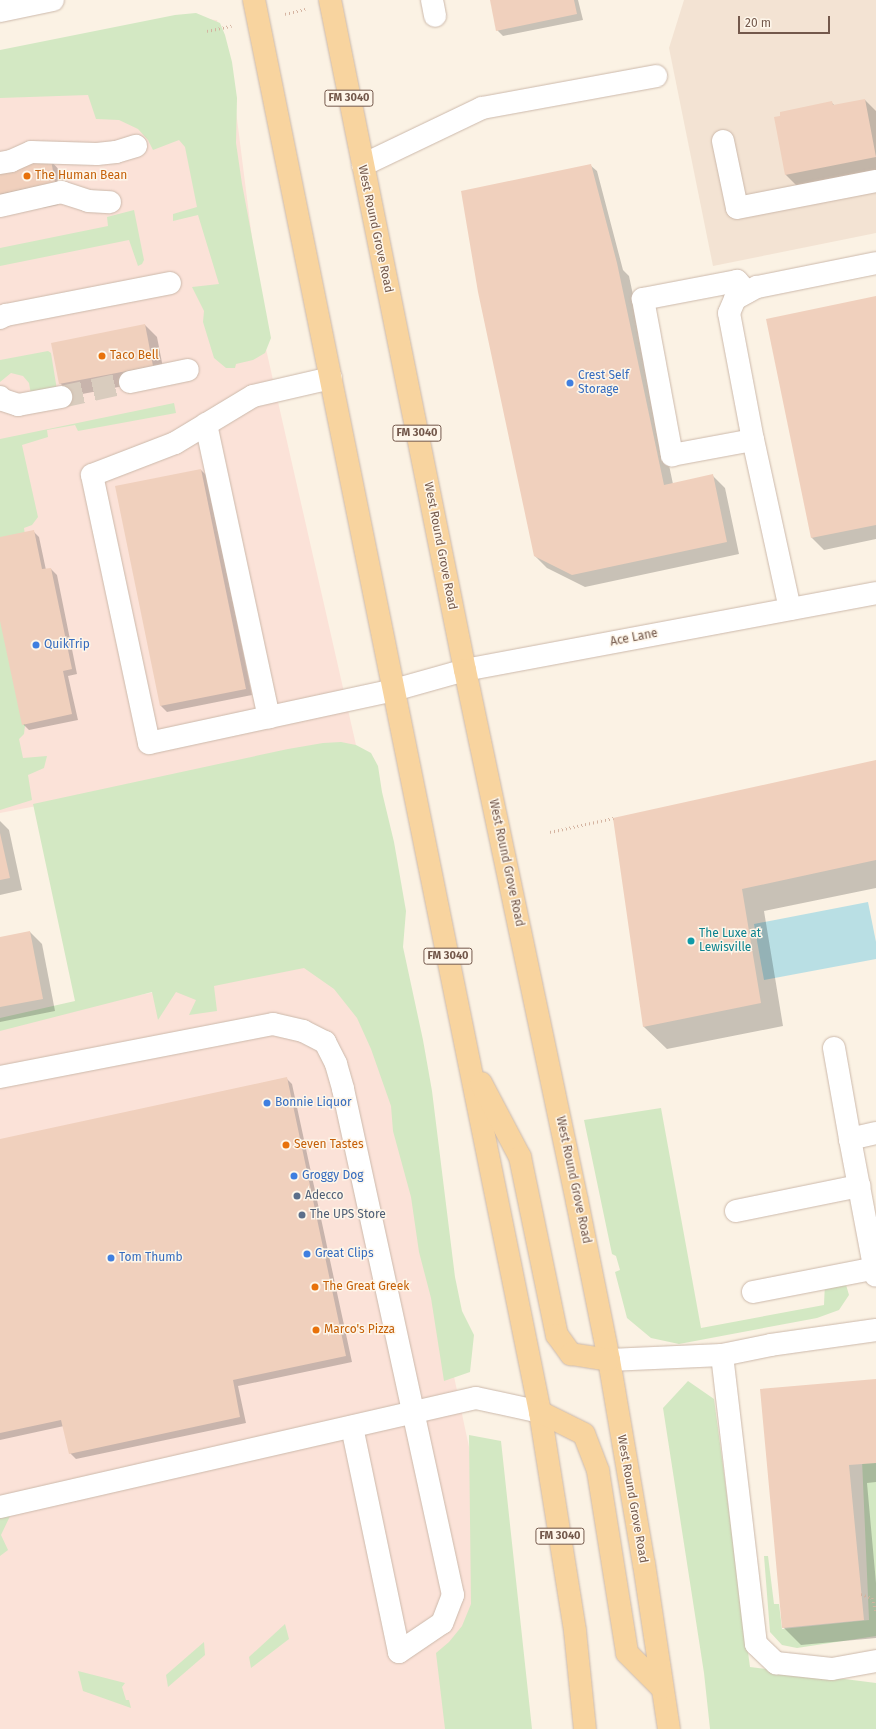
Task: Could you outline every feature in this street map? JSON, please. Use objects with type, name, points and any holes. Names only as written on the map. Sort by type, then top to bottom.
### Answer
[{"type":"main road","name":"FM 3040","points":[[254,0],[540,1412],[575,1631],[586,1729]]},
{"type":"main road","name":"West Round Grove Road","points":[[330,0],[465,670],[578,1201],[609,1360],[644,1564],[669,1729]]},
{"type":"main road","points":[[469,1060],[520,1157],[557,1335],[571,1354],[609,1360]]},
{"type":"main road","points":[[540,1412],[584,1434],[598,1471],[627,1653],[662,1688]]},
{"type":"street","points":[[0,11],[53,0]]},
{"type":"street","points":[[363,165],[482,108],[656,76]]},
{"type":"street","points":[[723,141],[737,208],[876,181]]},
{"type":"street","points":[[0,163],[12,161],[31,152],[97,154],[116,152],[136,146]]},
{"type":"street","points":[[0,206],[61,192],[88,201],[110,202]]},
{"type":"street","points":[[790,609],[753,440],[729,312],[735,299],[757,287],[876,263]]},
{"type":"street","points":[[747,292],[737,281],[643,299],[672,455],[753,440]]},
{"type":"street","points":[[0,318],[6,315],[170,283]]},
{"type":"street","points":[[130,382],[188,370]]},
{"type":"street","points":[[270,717],[206,424],[253,396],[331,378]]},
{"type":"street","points":[[0,397],[3,400],[18,405],[61,397]]},
{"type":"street","name":"Ace Lane","points":[[206,424],[175,443],[92,475],[149,743],[394,690],[465,670],[876,593]]},
{"type":"street","points":[[0,1077],[273,1024],[303,1030],[325,1042],[336,1064],[343,1089],[453,1595],[442,1623],[399,1652],[352,1427]]},
{"type":"street","points":[[834,1048],[850,1139],[876,1268],[876,1276]]},
{"type":"street","points":[[850,1139],[876,1133]]},
{"type":"street","points":[[736,1211],[859,1186]]},
{"type":"street","points":[[753,1292],[876,1268]]},
{"type":"street","points":[[609,1360],[722,1355],[771,1345],[876,1330]]},
{"type":"street","points":[[722,1355],[756,1644],[776,1663],[832,1669],[876,1662]]},
{"type":"street","points":[[0,1507],[476,1398],[540,1412]]},
{"type":"path","points":[[550,832],[613,818]]},
{"type":"path","points":[[862,1594],[872,1598],[876,1610]]},
{"type":"shaded area","points":[[684,0],[876,0],[876,233],[713,266],[669,48]]},
{"type":"shaded area","points":[[184,18],[217,20],[235,103],[266,349],[356,745],[0,813],[0,62]]},
{"type":"shaded area","points":[[364,953],[506,1621],[514,1729],[0,1729],[0,1021]]},
{"type":"green space","points":[[196,13],[220,23],[225,35],[232,62],[237,98],[236,143],[242,184],[271,338],[265,353],[253,360],[236,364],[235,368],[226,368],[214,358],[203,322],[204,311],[192,287],[219,284],[198,215],[173,221],[173,214],[197,207],[185,147],[179,140],[153,150],[148,140],[138,129],[119,120],[96,119],[88,95],[0,98],[0,50],[175,15]]},
{"type":"green space","points":[[134,210],[144,260],[142,264],[138,266],[129,240],[0,266],[0,248],[108,226],[107,217]]},
{"type":"green space","points":[[48,351],[51,353],[57,390],[31,395],[29,383],[23,376],[11,373],[0,382],[0,360]]},
{"type":"green space","points":[[174,403],[176,413],[78,431],[75,425],[47,430],[48,437],[22,445],[38,517],[32,525],[24,528],[25,535],[0,541],[0,439]]},
{"type":"green space","points":[[0,602],[26,717],[24,734],[19,739],[23,758],[47,756],[44,768],[28,775],[32,800],[0,810]]},
{"type":"green space","points":[[341,742],[356,745],[371,753],[378,766],[382,792],[394,842],[406,911],[403,947],[423,1040],[432,1091],[455,1277],[462,1311],[474,1335],[470,1372],[444,1381],[431,1298],[419,1252],[411,1197],[393,1131],[391,1106],[371,1049],[357,1018],[334,989],[304,968],[214,986],[217,1011],[189,1015],[196,1000],[176,992],[158,1020],[152,992],[0,1031],[0,1018],[75,1001],[33,804],[288,749],[323,743]]},
{"type":"green space","points":[[661,1108],[701,1328],[824,1305],[825,1282],[844,1278],[849,1295],[839,1310],[817,1318],[679,1344],[651,1338],[627,1318],[615,1272],[620,1270],[616,1256],[612,1254],[584,1120]]},
{"type":"green space","points":[[688,1381],[714,1399],[750,1667],[876,1683],[876,1729],[710,1729],[704,1673],[663,1408]]},
{"type":"green space","points":[[469,1435],[501,1441],[532,1729],[445,1729],[436,1653],[449,1642],[462,1626],[471,1604]]},
{"type":"green space","points":[[876,1458],[876,1636],[797,1648],[782,1645],[770,1632],[764,1556],[768,1556],[774,1604],[779,1604],[782,1629],[869,1620],[862,1460]]},
{"type":"green space","points":[[0,1513],[11,1514],[1,1535],[8,1550],[0,1556]]},
{"type":"green space","points":[[285,1624],[289,1639],[251,1668],[249,1657]]},
{"type":"green space","points":[[204,1642],[205,1655],[168,1687],[166,1675]]},
{"type":"green space","points":[[78,1671],[125,1683],[122,1687],[126,1700],[129,1700],[131,1708],[83,1691]]},
{"type":"water","points":[[868,902],[876,942],[876,959],[764,980],[754,924]]},
{"type":"building","points":[[490,0],[574,0],[577,14],[496,31]]},
{"type":"building","points":[[865,99],[876,157],[785,175],[774,117],[780,116],[780,112],[832,101],[833,105]]},
{"type":"building","name":"The Human Bean","points":[[22,158],[51,160],[55,182],[48,184],[46,193],[29,196],[28,188],[0,194],[0,170]]},
{"type":"building","name":"Crest Self Storage","points":[[591,164],[617,263],[664,485],[713,474],[727,542],[572,575],[534,556],[478,292],[461,191]]},
{"type":"building","points":[[876,296],[876,525],[811,538],[766,319]]},
{"type":"building","name":"Taco Bell","points":[[145,324],[153,366],[59,384],[51,343]]},
{"type":"building","points":[[201,469],[246,689],[160,706],[115,486]]},
{"type":"building","name":"QuikTrip","points":[[34,530],[42,569],[51,568],[72,669],[63,671],[72,714],[22,725],[0,621],[0,537]]},
{"type":"building","name":"The Luxe at Lewisville","points":[[876,760],[876,860],[742,889],[761,1003],[643,1027],[613,818]]},
{"type":"building","points":[[0,833],[10,878],[0,880]]},
{"type":"building","points":[[30,931],[43,999],[0,1007],[0,937]]},
{"type":"building","name":"Tom Thumb","points":[[287,1077],[346,1356],[233,1380],[240,1417],[69,1454],[61,1420],[0,1433],[0,1139]]},
{"type":"building","points":[[876,1379],[876,1463],[849,1465],[864,1620],[782,1628],[760,1389]]},
{"type":"tunnel","points":[[61,397],[130,382]]},
{"type":"place","name":"The Human Bean","points":[[27,176]]},
{"type":"place","name":"Taco Bell","points":[[102,356]]},
{"type":"place","name":"Crest Self Storage","points":[[570,383]]},
{"type":"place","name":"QuikTrip","points":[[36,645]]},
{"type":"place","name":"The Luxe at Lewisville","points":[[691,941]]},
{"type":"place","name":"Bonnie Liquor","points":[[267,1103]]},
{"type":"place","name":"Seven Tastes","points":[[286,1145]]},
{"type":"place","name":"Groggy Dog","points":[[294,1176]]},
{"type":"place","name":"Adecco","points":[[297,1196]]},
{"type":"place","name":"The UPS Store","points":[[302,1215]]},
{"type":"place","name":"Great Clips","points":[[307,1254]]},
{"type":"place","name":"Tom Thumb","points":[[111,1258]]},
{"type":"place","name":"The Great Greek","points":[[315,1287]]},
{"type":"place","name":"Marco's Pizza","points":[[316,1330]]}]
